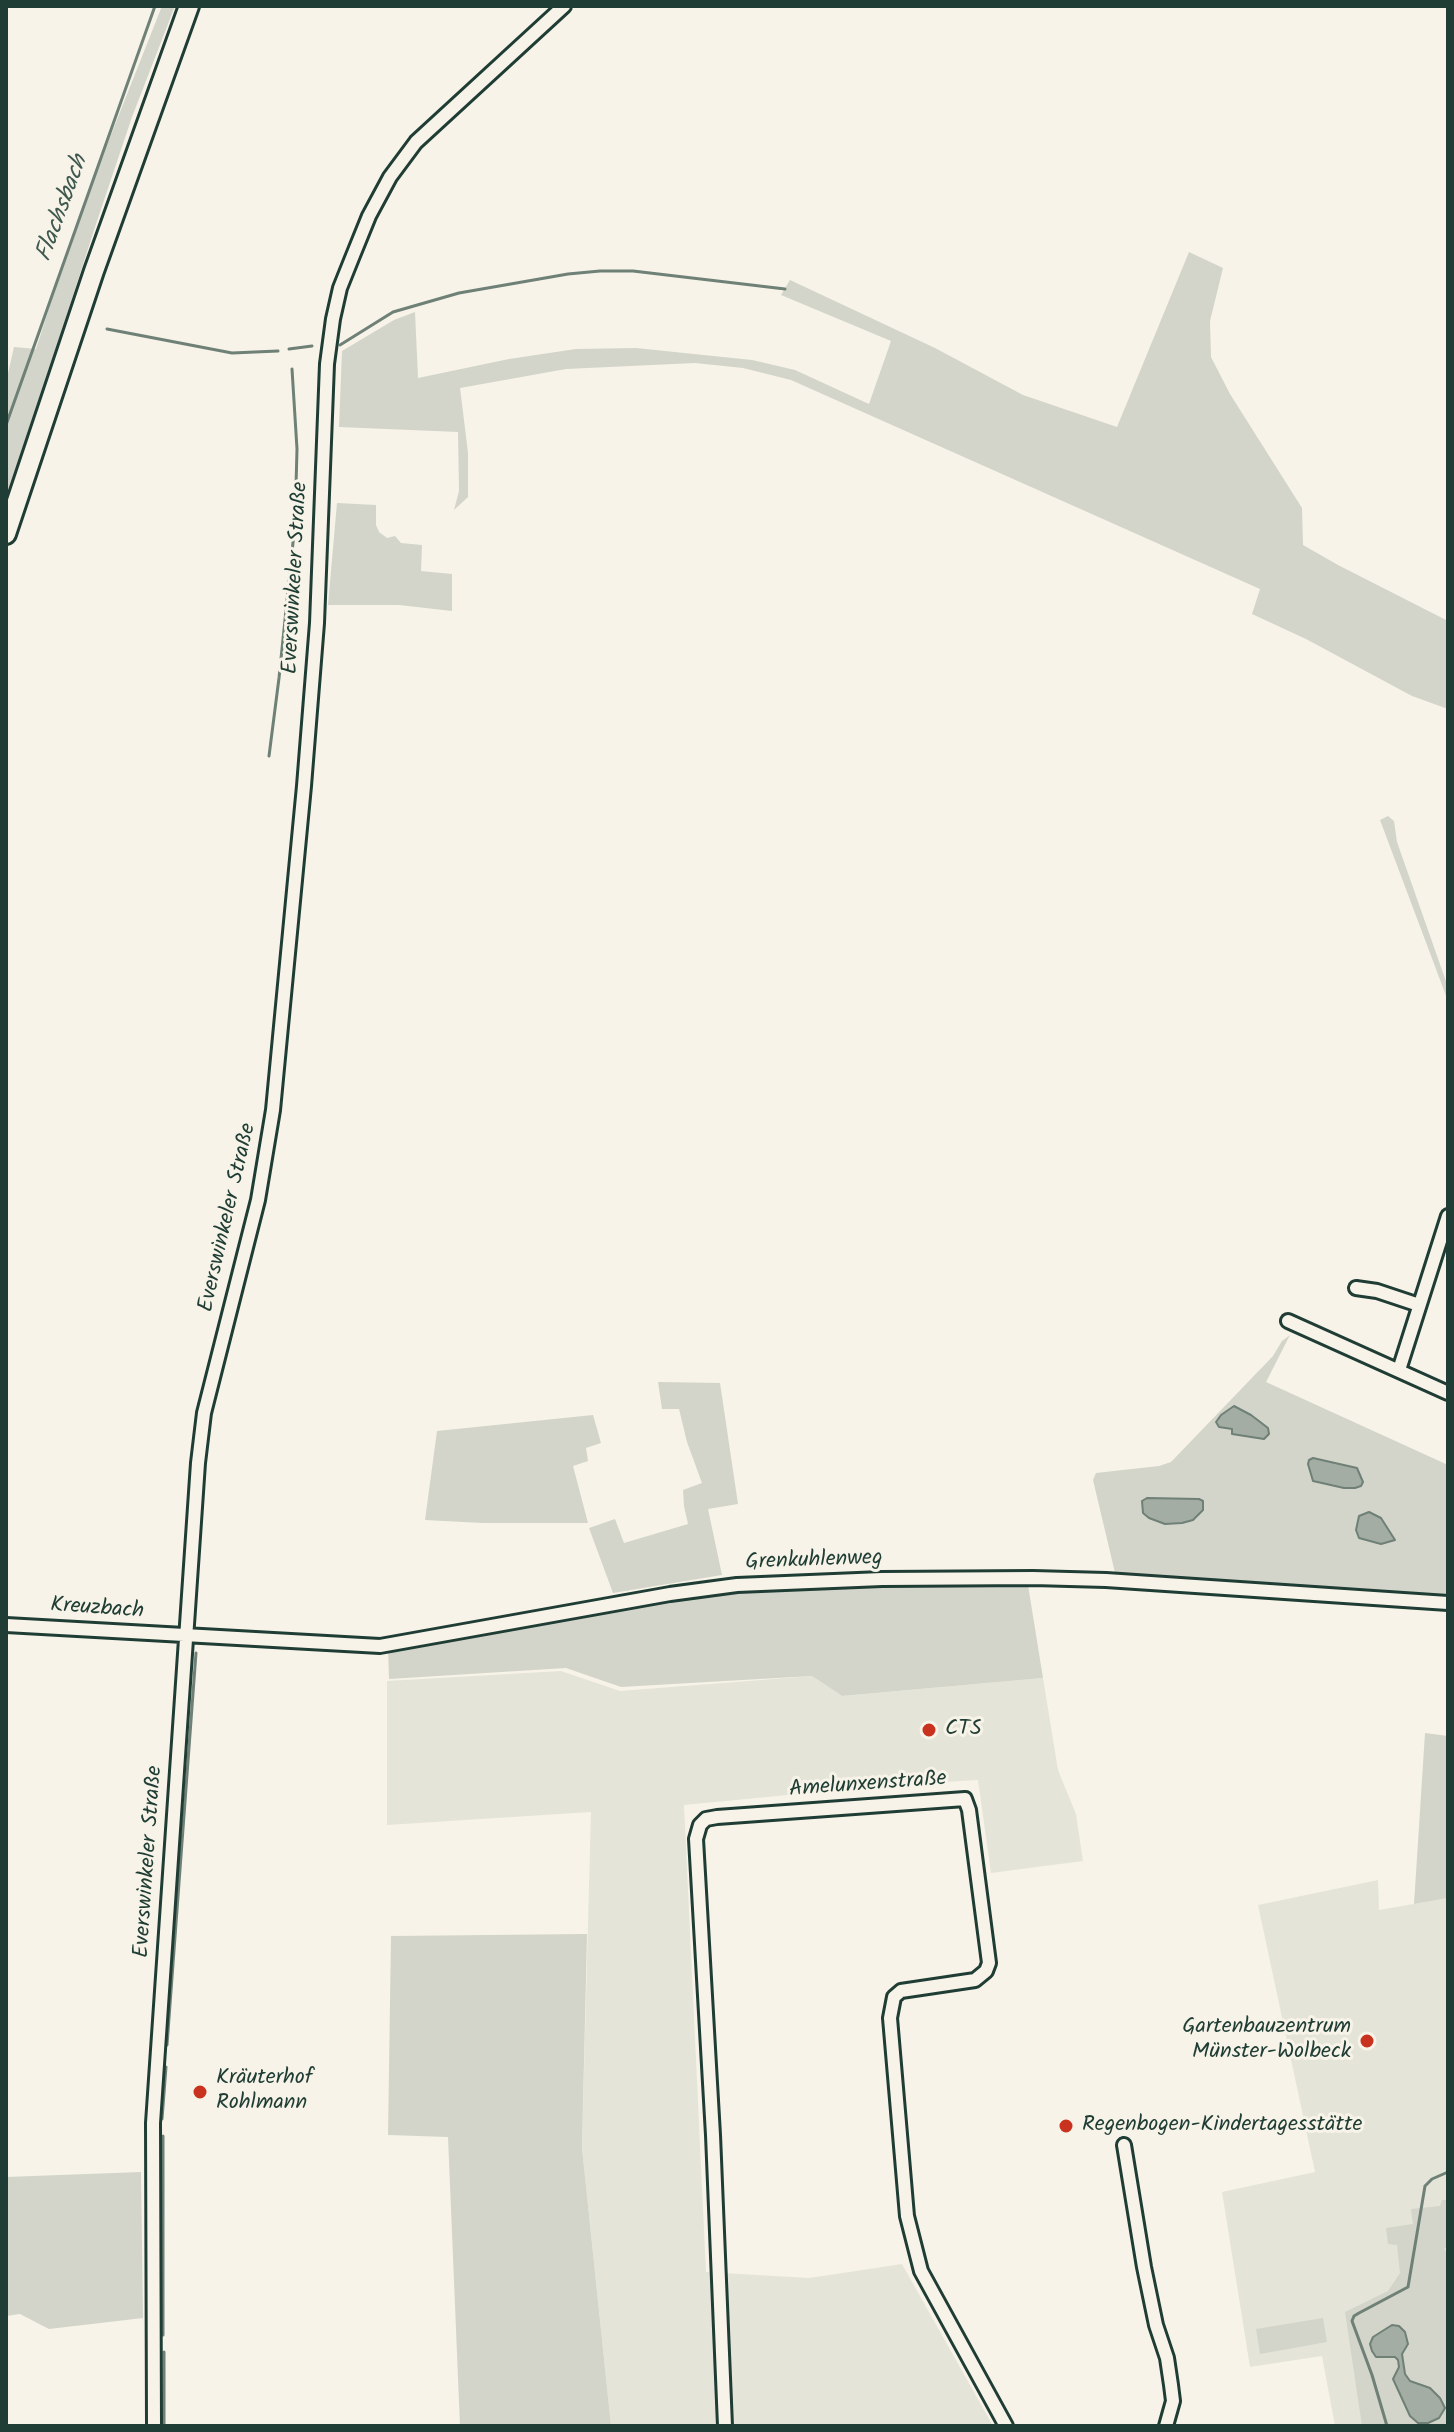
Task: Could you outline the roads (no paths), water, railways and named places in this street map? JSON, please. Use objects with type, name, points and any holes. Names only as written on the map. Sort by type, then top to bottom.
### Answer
[{"type":"main road","points":[[6,534],[94,271],[189,6]]},
{"type":"street","name":"Everswinkeler Straße","points":[[154,2426],[153,2123],[198,1463],[204,1413],[258,1200],[273,1110],[317,623],[327,364],[340,288],[369,216],[390,177],[416,142],[564,6]]},
{"type":"street","points":[[1399,1370],[1448,1216]]},
{"type":"street","points":[[1356,1288],[1377,1291],[1419,1305]]},
{"type":"street","points":[[1288,1321],[1448,1393]]},
{"type":"street","name":"Grenkuhlenweg","points":[[185,1637],[380,1646],[724,1586],[882,1579],[1106,1580],[1448,1603]]},
{"type":"street","name":"Kreuzbach","points":[[6,1625],[118,1630],[185,1637]]},
{"type":"street","name":"Amelunxenstraße","points":[[725,2426],[696,1839],[700,1825],[706,1819],[717,1817],[965,1799],[989,1963],[986,1971],[975,1980],[901,1991],[894,1997],[890,2018],[907,2216],[921,2271],[1006,2426]]},
{"type":"street","points":[[1124,2145],[1144,2267],[1156,2325],[1167,2358],[1173,2401],[1166,2426]]},
{"type":"waterway","name":"Flachsbach","points":[[6,425],[155,6]]},
{"type":"waterway","points":[[340,345],[393,312],[459,293],[568,274],[633,271],[785,289]]},
{"type":"waterway","points":[[107,329],[232,353],[278,351]]},
{"type":"waterway","points":[[289,349],[312,346]]},
{"type":"waterway","points":[[269,756],[295,523],[297,449],[292,369]]},
{"type":"waterway","points":[[167,2045],[196,1653]]},
{"type":"waterway","points":[[162,2119],[166,2067]]},
{"type":"waterway","points":[[163,2136],[163,2335]]},
{"type":"waterway","points":[[1387,2426],[1352,2321],[1354,2316],[1408,2287],[1425,2186],[1448,2172]]},
{"type":"waterway","points":[[164,2352],[164,2426]]},
{"type":"place","name":"CTS","points":[[929,1730]]},
{"type":"place","name":"Gartenbauzentrum Münster-Wolbeck","points":[[1367,2041]]},
{"type":"place","name":"Kräuterhof Rohlmann","points":[[200,2092]]},
{"type":"place","name":"Regenbogen-Kindertagesstätte","points":[[1066,2126]]}]
